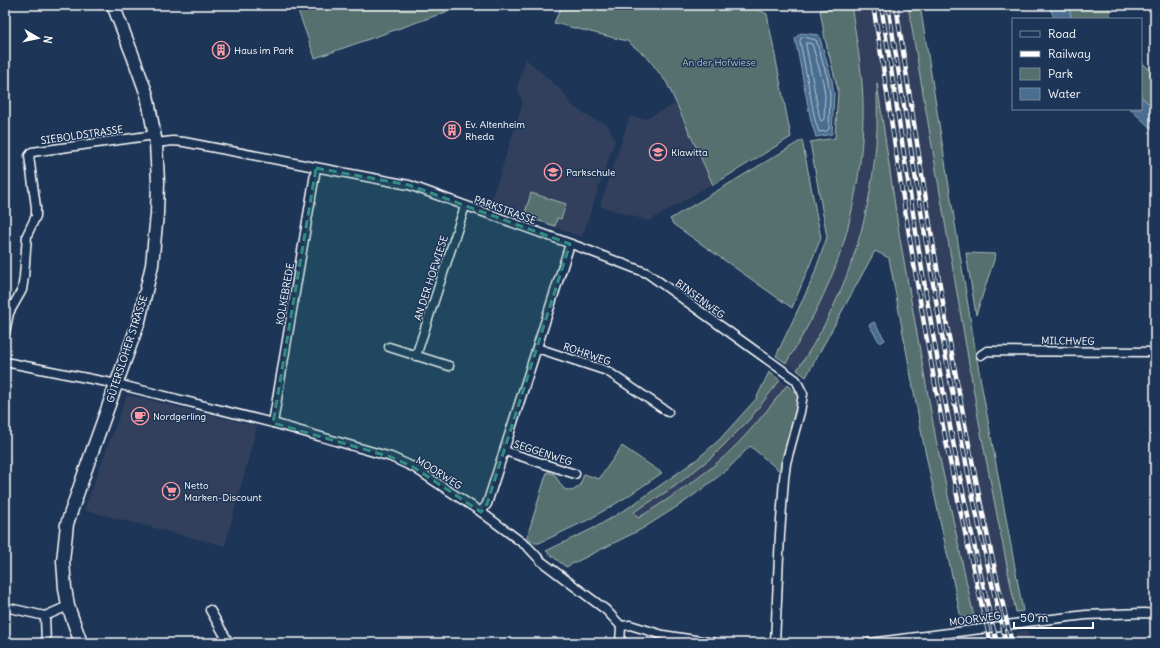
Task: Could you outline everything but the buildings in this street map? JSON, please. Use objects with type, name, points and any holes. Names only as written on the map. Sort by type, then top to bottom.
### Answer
[{"type":"main road","name":"GÜTERSLOHER STRASSE","points":[[82,643],[68,606],[65,588],[63,561],[68,524],[138,321],[152,265],[156,230],[158,189],[155,139],[147,95],[113,5]]},
{"type":"street","name":"PARKSTRASSE","points":[[155,139],[184,142],[409,185],[570,244]]},
{"type":"street","name":"SIEBOLDSTRASSE","points":[[5,333],[9,313],[22,290],[26,235],[36,216],[29,156],[32,152],[155,139]]},
{"type":"street","name":"KOLKEBREDE","points":[[273,423],[316,168]]},
{"type":"street","name":"AN DER HOFWIESE","points":[[416,356],[465,206]]},
{"type":"street","points":[[481,512],[487,504],[505,452],[570,244]]},
{"type":"street","name":"BINSENWEG","points":[[570,244],[647,273],[796,380],[803,394],[800,412],[786,463],[784,479],[780,534],[776,643]]},
{"type":"street","points":[[389,347],[449,366]]},
{"type":"street","name":"ROHRWEG","points":[[537,348],[607,371],[668,412]]},
{"type":"street","name":"MILCHWEG","points":[[981,355],[987,350],[1155,352]]},
{"type":"street","name":"MOORWEG","points":[[5,362],[117,384],[273,423],[391,457],[413,467],[481,512],[528,547],[541,561],[606,610],[621,626]]},
{"type":"street","name":"SEGGENWEG","points":[[505,452],[575,474]]},
{"type":"street","points":[[5,607],[45,616],[68,606]]},
{"type":"street","points":[[210,610],[229,643]]},
{"type":"street","name":"MOORWEG","points":[[869,643],[1086,615],[1155,614]]},
{"type":"street","points":[[45,616],[46,643]]},
{"type":"street","points":[[620,643],[621,626],[630,625],[663,635],[714,643]]},
{"type":"highlighted area","points":[[316,168],[409,185],[570,244],[487,504],[481,512],[413,467],[391,457],[273,423]]},
{"type":"shaded area","points":[[851,5],[908,5],[980,428],[1015,608],[974,617],[936,440],[899,233],[877,87],[876,144],[871,190],[854,255],[836,300],[806,358],[797,370],[786,363],[823,295],[840,252],[860,165],[863,100]]},
{"type":"shaded area","name":"Parkschule","points":[[526,59],[562,91],[571,105],[591,118],[607,124],[615,140],[582,237],[490,205],[522,106],[522,101],[517,88]]},
{"type":"shaded area","name":"Klawitta","points":[[675,104],[712,184],[649,221],[600,206],[630,116],[645,119]]},
{"type":"shaded area","points":[[780,380],[787,385],[772,405],[738,443],[718,462],[679,492],[638,519],[634,512],[674,487],[712,457],[749,420]]},
{"type":"shaded area","points":[[127,395],[257,426],[225,546],[84,510]]},
{"type":"shaded area","points":[[1027,630],[1030,643],[969,643],[968,639],[983,637],[984,641],[1017,635],[1017,632]]},
{"type":"green space","points":[[296,5],[466,5],[315,58]]},
{"type":"green space","name":"An der Hofwiese","points":[[562,5],[749,5],[767,14],[791,137],[713,185],[667,83],[647,57],[627,41],[554,23]]},
{"type":"green space","points":[[840,5],[851,5],[861,77],[863,120],[858,177],[851,215],[836,266],[817,308],[786,363],[776,356],[812,280],[827,237],[810,142],[835,138],[838,90],[825,39],[820,10],[834,8]]},
{"type":"green space","points":[[908,5],[920,5],[976,355],[1023,611],[1016,612],[980,428]]},
{"type":"green space","points":[[1068,5],[1110,5],[1110,18],[1072,18]]},
{"type":"green space","points":[[1142,63],[1155,74],[1155,109],[1142,98]]},
{"type":"green space","points":[[877,83],[899,233],[936,440],[974,617],[961,618],[924,446],[889,258],[875,251],[806,377],[797,370],[828,318],[852,262],[868,204],[873,174],[877,129]]},
{"type":"green space","points":[[802,140],[821,238],[792,308],[673,224],[670,219]]},
{"type":"green space","points":[[531,193],[566,204],[561,219],[557,218],[555,226],[524,216]]},
{"type":"green space","points":[[966,253],[996,254],[976,315]]},
{"type":"green space","points":[[769,372],[780,380],[749,420],[712,457],[674,487],[634,512],[638,518],[679,492],[718,462],[746,435],[787,385],[798,394],[797,412],[782,473],[750,446],[727,470],[686,501],[642,529],[566,567],[546,551],[596,527],[631,506],[696,460],[719,440],[756,399]]},
{"type":"green space","points":[[622,446],[662,473],[590,519],[539,543],[535,543],[527,537],[547,472],[554,474],[564,489],[572,491],[580,486],[584,474],[599,479]]},
{"type":"water","points":[[1048,5],[1068,5],[1072,18],[1054,18]]},
{"type":"water","points":[[801,33],[819,35],[832,80],[834,94],[832,134],[816,137],[811,121],[795,38]]},
{"type":"water","points":[[1142,98],[1155,109],[1155,132],[1131,110],[1142,110]]},
{"type":"water","points":[[874,322],[885,340],[880,343],[869,325]]},
{"type":"railway","points":[[873,5],[917,285],[936,388],[956,490],[991,643]]},
{"type":"railway","points":[[881,5],[920,257],[941,378],[971,530],[997,643]]},
{"type":"railway","points":[[888,5],[940,326],[970,485],[1006,643]]},
{"type":"railway","points":[[896,5],[933,246],[961,405],[1012,643]]},
{"type":"place","name":"Haus im Park","points":[[221,50]]},
{"type":"place","name":"Ev. Altenheim Rheda","points":[[452,130]]},
{"type":"place","name":"Klawitta","points":[[658,152]]},
{"type":"place","name":"Parkschule","points":[[553,172]]},
{"type":"place","name":"Nordgerling","points":[[140,416]]},
{"type":"place","name":"Netto Marken-Discount","points":[[171,491]]}]
